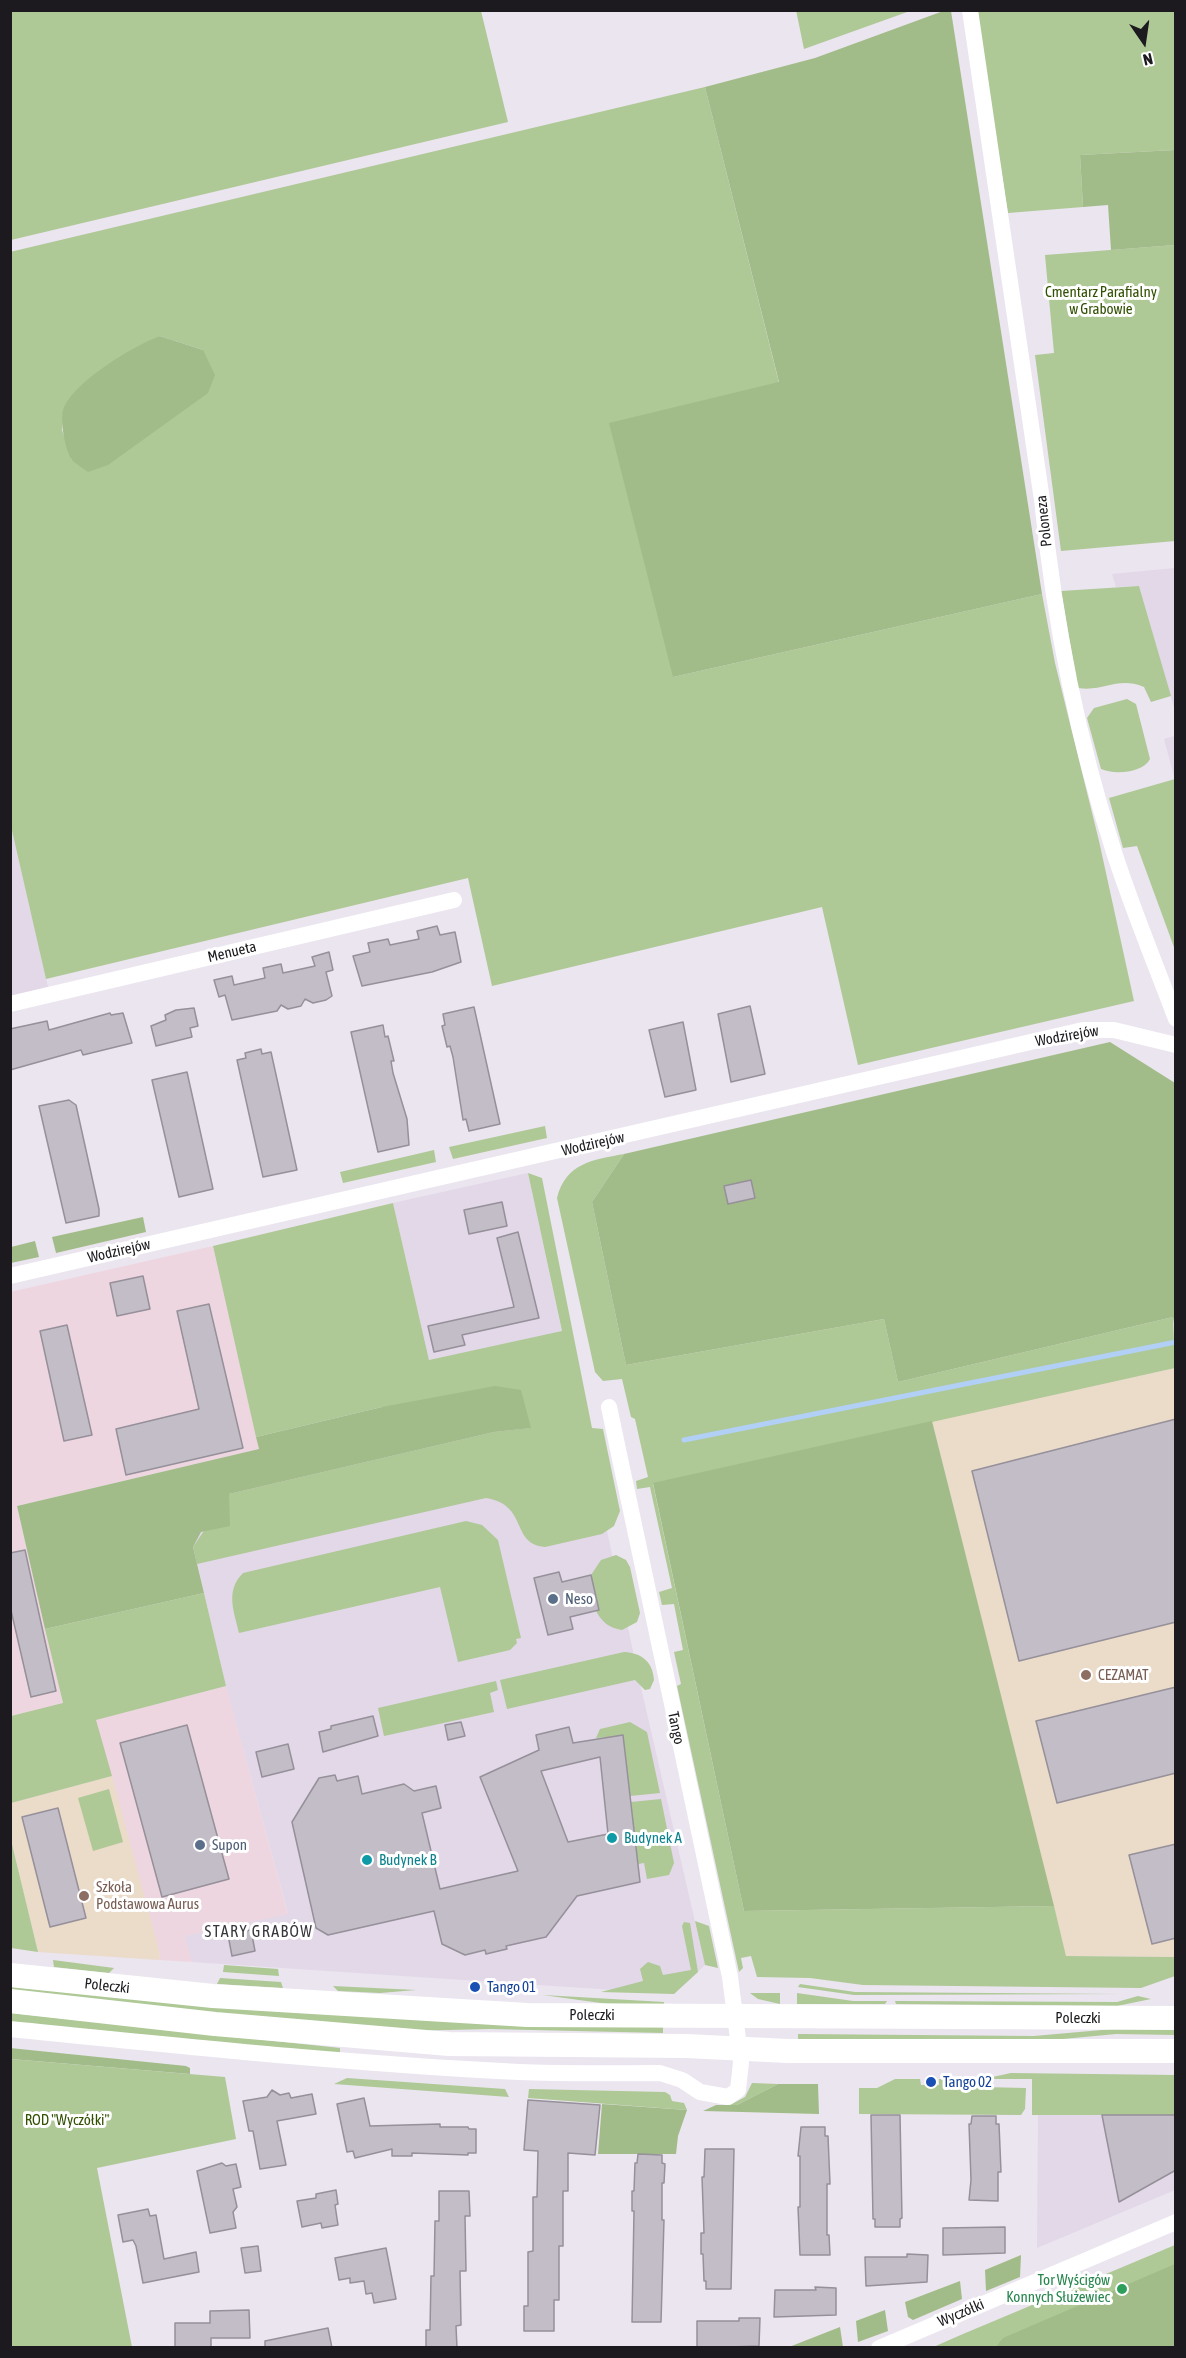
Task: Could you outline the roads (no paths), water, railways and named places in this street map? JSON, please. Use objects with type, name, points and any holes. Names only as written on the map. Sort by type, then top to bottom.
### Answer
[{"type":"main road","name":"Poleczki","points":[[10,1975],[213,1996],[497,2013],[1176,2018]]},
{"type":"main road","name":"Poleczki","points":[[10,2001],[215,2024],[449,2044],[686,2046],[739,2050],[930,2053],[1176,2051]]},
{"type":"street","name":"Poloneza","points":[[969,10],[1064,660],[1114,854],[1176,1019]]},
{"type":"street","name":"Menueta","points":[[10,1004],[454,900]]},
{"type":"street","name":"Wodzirejów","points":[[10,1276],[1083,1030],[1114,1030],[1176,1045]]},
{"type":"street","name":"Tango","points":[[609,1407],[736,2016],[739,2050]]},
{"type":"street","points":[[10,2029],[232,2051],[442,2068],[522,2072],[660,2073],[682,2080],[700,2092],[728,2097],[738,2090],[741,2076],[739,2050]]},
{"type":"street","name":"Wyczółki","points":[[879,2348],[1176,2222]]},
{"type":"waterway","points":[[684,1440],[1176,1342]]},
{"type":"place","name":"Neso","points":[[553,1599]]},
{"type":"place","name":"CEZAMAT","points":[[1086,1675]]},
{"type":"place","name":"Budynek A","points":[[612,1838]]},
{"type":"place","name":"Supon","points":[[200,1845]]},
{"type":"place","name":"Budynek B","points":[[367,1860]]},
{"type":"place","name":"Szkoła Podstawowa Aurus","points":[[84,1896]]},
{"type":"place","name":"Tango 01","points":[[475,1987]]},
{"type":"place","name":"Tango 02","points":[[931,2082]]},
{"type":"place","name":"Tor Wyścigów Konnych Służewiec","points":[[1122,2289]]},
{"type":"district","name":"STARY GRABÓW","points":[[259,1932]]},
{"type":"park label","name":"Cmentarz Parafialny w Grabowie","points":[[1101,300]]},
{"type":"park label","name":"ROD \"Wyczółki\"","points":[[67,2120]]}]
